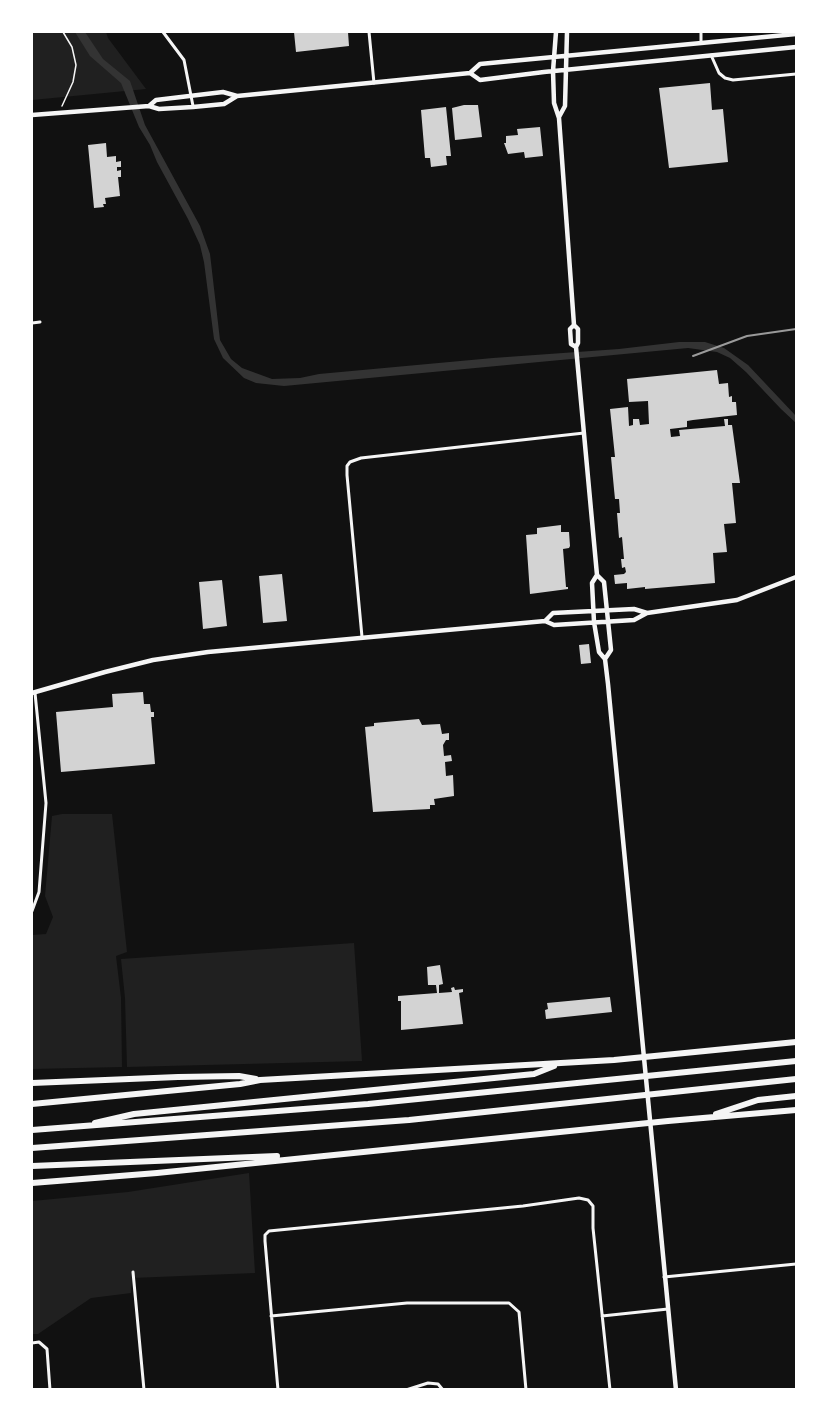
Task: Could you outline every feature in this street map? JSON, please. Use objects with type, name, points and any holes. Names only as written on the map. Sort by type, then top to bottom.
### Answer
[{"type":"highway","points":[[32,1104],[240,1084],[260,1080],[615,1060],[796,1042]]},
{"type":"highway","points":[[32,1130],[356,1105],[796,1061]]},
{"type":"highway","points":[[75,1127],[134,1114],[534,1074],[557,1064]]},
{"type":"highway","points":[[34,1083],[239,1076],[260,1080]]},
{"type":"highway","points":[[32,1148],[409,1120],[796,1079]]},
{"type":"highway","points":[[706,1117],[758,1100],[796,1096]]},
{"type":"highway","points":[[32,1183],[370,1152],[668,1120],[796,1110]]},
{"type":"highway","points":[[32,1166],[370,1152]]},
{"type":"main road","points":[[556,32],[553,71],[554,103],[559,118],[574,325],[578,329],[576,347],[597,575],[592,583],[594,622],[599,652],[605,659],[676,1389]]},
{"type":"main road","points":[[559,118],[565,105],[567,32]]},
{"type":"main road","points":[[149,106],[156,100],[223,92],[237,96],[470,73],[480,64],[796,34]]},
{"type":"main road","points":[[470,73],[480,80],[796,47]]},
{"type":"main road","points":[[32,115],[119,107],[149,106],[159,109],[193,107],[224,104],[237,96]]},
{"type":"main road","points":[[597,575],[604,582],[611,650],[605,659]]},
{"type":"main road","points":[[33,693],[153,660],[208,652],[545,621],[554,625],[634,620],[646,613],[737,600],[796,577]]},
{"type":"main road","points":[[545,621],[553,613],[606,609],[634,609],[646,613]]},
{"type":"street","points":[[163,32],[184,60],[193,107]]},
{"type":"street","points":[[369,32],[374,82]]},
{"type":"street","points":[[701,32],[701,42]]},
{"type":"street","points":[[711,55],[719,73],[733,80],[796,74]]},
{"type":"street","points":[[32,323],[40,322]]},
{"type":"street","points":[[362,637],[347,475],[347,466],[350,462],[361,458],[585,433]]},
{"type":"street","points":[[32,911],[39,892],[46,804],[33,693]]},
{"type":"street","points":[[278,1389],[265,1241],[265,1235],[269,1231],[523,1206],[579,1198],[588,1200],[593,1206],[593,1228],[610,1389]]},
{"type":"street","points":[[664,1277],[796,1264]]},
{"type":"street","points":[[133,1272],[144,1389]]},
{"type":"street","points":[[271,1316],[407,1303],[509,1303],[519,1312],[526,1389]]},
{"type":"street","points":[[602,1316],[668,1309]]},
{"type":"street","points":[[32,1343],[39,1342],[47,1349],[50,1389]]},
{"type":"street","points":[[406,1389],[428,1383],[438,1384],[443,1389]]},
{"type":"street","points":[[367,1389],[376,1389]]},
{"type":"path","points":[[58,113],[73,82],[76,65],[72,46],[63,32]]},
{"type":"shaded area","points":[[32,32],[106,32],[108,38],[146,89],[32,100]]},
{"type":"shaded area","points":[[75,32],[85,32],[103,59],[130,81],[145,125],[200,226],[210,254],[220,340],[231,359],[242,368],[272,379],[300,378],[319,374],[493,358],[619,349],[679,342],[705,342],[724,348],[748,365],[796,416],[796,423],[730,358],[717,352],[688,348],[284,386],[256,383],[244,378],[223,358],[214,339],[204,262],[200,245],[188,219],[139,127],[121,83],[90,56]]},
{"type":"shaded area","points":[[112,814],[127,952],[116,956],[121,998],[122,1067],[32,1069],[32,935],[46,934],[53,917],[45,896],[52,816]]},
{"type":"shaded area","points":[[354,943],[362,1061],[127,1067],[125,998],[121,959]]},
{"type":"shaded area","points":[[249,1173],[255,1273],[132,1278],[131,1293],[91,1298],[38,1334],[32,1334],[32,1201],[128,1192]]},
{"type":"building","points":[[294,32],[348,32],[349,46],[296,52]]},
{"type":"building","points":[[710,83],[712,110],[723,109],[728,162],[669,168],[659,88]]},
{"type":"building","points":[[478,105],[482,137],[455,140],[452,108]]},
{"type":"building","points":[[446,107],[451,156],[446,156],[447,165],[431,167],[430,158],[425,158],[421,110]]},
{"type":"building","points":[[540,127],[543,156],[525,158],[524,152],[508,154],[504,143],[506,143],[506,136],[518,135],[517,129]]},
{"type":"building","points":[[106,143],[107,157],[116,156],[116,162],[121,161],[121,167],[117,167],[117,171],[121,170],[121,177],[118,177],[120,196],[105,198],[104,207],[94,208],[88,145]]},
{"type":"building","points":[[717,370],[719,384],[728,383],[729,397],[732,396],[732,402],[736,402],[737,415],[687,421],[687,427],[670,429],[671,437],[680,436],[679,430],[725,426],[724,419],[728,419],[728,425],[732,425],[740,483],[732,483],[736,523],[724,524],[727,552],[713,553],[715,583],[645,589],[645,587],[627,589],[627,583],[615,584],[614,575],[626,572],[625,567],[622,568],[621,559],[624,559],[622,537],[619,538],[617,513],[620,513],[619,499],[615,499],[614,489],[611,457],[615,457],[610,409],[628,407],[629,426],[633,425],[633,419],[639,419],[640,425],[649,424],[648,401],[629,402],[627,379]]},
{"type":"building","points":[[561,525],[561,532],[569,532],[570,546],[563,549],[568,589],[530,594],[526,535],[537,534],[537,528]]},
{"type":"building","points":[[282,574],[287,621],[263,623],[259,576]]},
{"type":"building","points":[[222,580],[227,626],[203,629],[199,582]]},
{"type":"building","points":[[589,644],[591,663],[581,664],[579,645]]},
{"type":"building","points":[[143,692],[144,704],[150,704],[151,712],[154,712],[154,717],[151,717],[155,764],[61,772],[56,712],[113,707],[112,694]]},
{"type":"building","points":[[419,719],[422,725],[440,724],[442,734],[449,733],[449,740],[446,740],[443,745],[444,756],[451,755],[452,761],[445,762],[446,776],[453,775],[454,796],[434,799],[435,805],[430,805],[430,809],[373,812],[365,727],[374,726],[374,723]]},
{"type":"building","points":[[440,965],[443,984],[439,985],[439,993],[452,992],[451,988],[454,987],[455,990],[463,989],[463,992],[459,993],[463,1024],[401,1030],[401,1001],[398,1001],[398,996],[437,993],[436,985],[428,985],[427,967]]},
{"type":"building","points":[[610,997],[612,1012],[546,1019],[547,1003]]},
{"type":"railway","points":[[693,356],[747,336],[796,329]]}]
